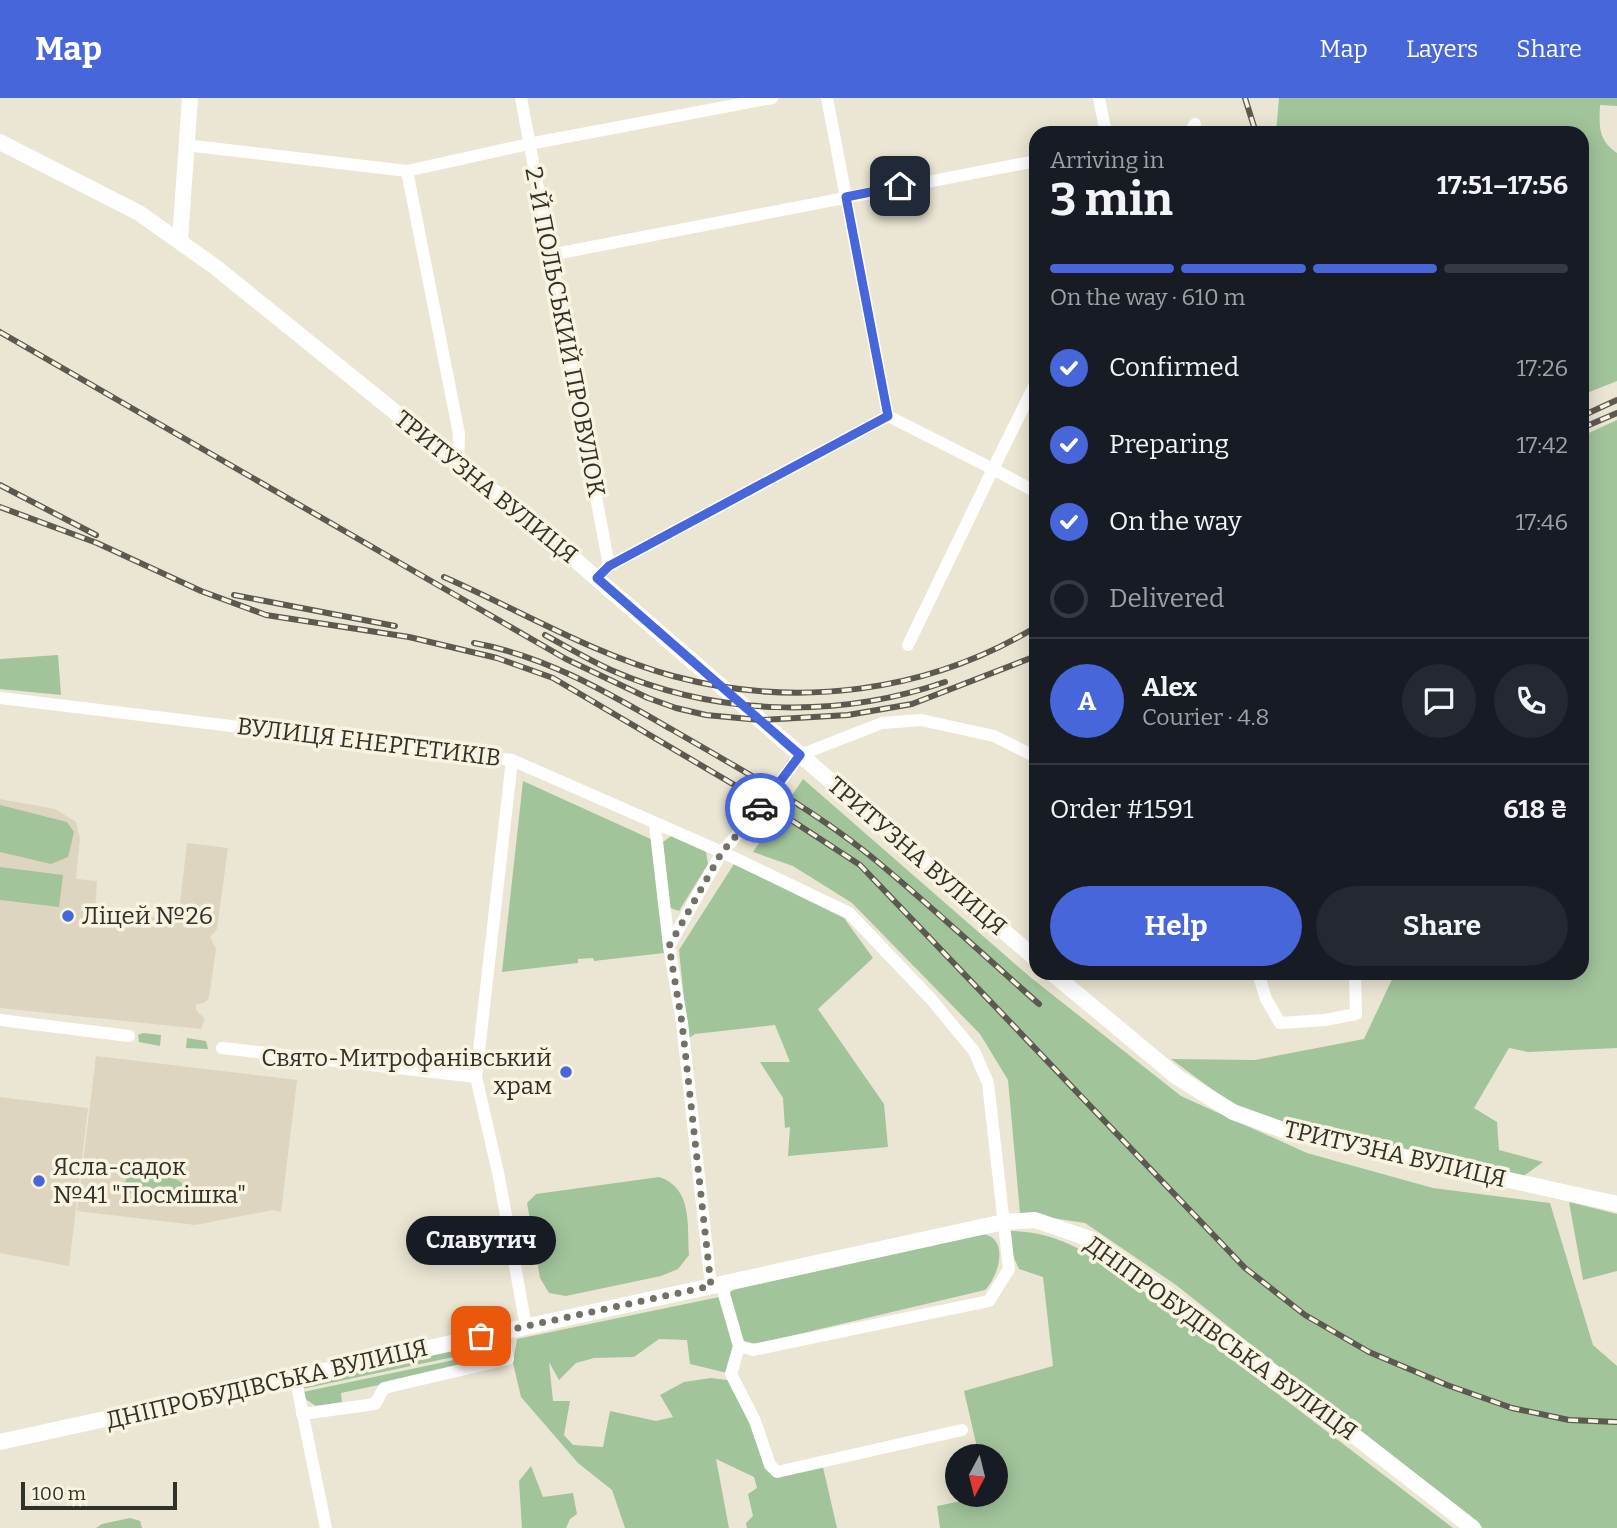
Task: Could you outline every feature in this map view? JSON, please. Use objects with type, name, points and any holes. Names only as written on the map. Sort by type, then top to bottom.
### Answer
[{"type":"street","points":[[180,240],[190,98]]},
{"type":"street","name":"2-Й ПОЛЬСЬКИЙ ПРОВУЛОК","points":[[520,98],[609,566]]},
{"type":"street","points":[[185,145],[407,171],[529,144],[772,98]]},
{"type":"street","points":[[827,98],[888,416]]},
{"type":"street","points":[[1099,98],[1105,126]]},
{"type":"street","name":"ТРИТУЗНА ВУЛИЦЯ","points":[[0,142],[128,207],[180,240],[458,462],[597,578],[1029,953]]},
{"type":"street","points":[[550,255],[1029,162]]},
{"type":"street","points":[[407,171],[459,434],[458,462]]},
{"type":"street","points":[[908,645],[1029,396]]},
{"type":"street","points":[[888,416],[1029,488]]},
{"type":"street","points":[[597,578],[609,566],[888,416]]},
{"type":"street","name":"ВУЛИЦЯ ЕНЕРГЕТИКІВ","points":[[0,698],[512,760],[655,825],[722,852],[849,913],[931,999],[974,1051],[988,1083],[1009,1269],[989,1300],[754,1350],[739,1346]]},
{"type":"street","points":[[669,946],[722,852],[765,803],[800,755],[881,723],[921,720],[995,736],[1029,753]]},
{"type":"street","points":[[512,760],[476,1077],[499,1177],[526,1326]]},
{"type":"street","points":[[655,825],[716,1285],[739,1346],[731,1374],[755,1421],[770,1465],[777,1472],[962,1430]]},
{"type":"street","name":"ТРИТУЗНА ВУЛИЦЯ","points":[[1060,980],[1177,1077],[1233,1112],[1283,1130],[1617,1204]]},
{"type":"street","points":[[1260,980],[1266,999],[1280,1023],[1325,1020],[1356,1014],[1355,980]]},
{"type":"street","points":[[0,1020],[129,1036]]},
{"type":"street","points":[[222,1048],[476,1077]]},
{"type":"street","name":"ДНІПРОБУДІВСЬКА ВУЛИЦЯ","points":[[0,1442],[1004,1222],[1035,1220],[1093,1240],[1235,1343],[1473,1528]]},
{"type":"street","points":[[302,1414],[375,1404],[384,1388],[508,1359],[503,1332]]},
{"type":"street","points":[[295,1376],[326,1528]]},
{"type":"shaded area","name":"Ліцей №26","points":[[0,799],[55,809],[76,822],[80,838],[76,879],[97,881],[95,912],[178,920],[187,843],[228,848],[217,929],[210,937],[216,949],[209,998],[204,1003],[196,1004],[196,1010],[205,1019],[201,1029],[0,1008]]},
{"type":"shaded area","points":[[96,1056],[297,1080],[281,1212],[273,1210],[195,1225],[77,1211]]},
{"type":"shaded area","name":"Ясла-садок №41 \"Посмішка\"","points":[[0,1097],[88,1108],[69,1266],[0,1253]]},
{"type":"green space","points":[[1279,98],[1617,98],[1617,106],[1600,105],[1600,120],[1603,138],[1617,153],[1617,381],[1589,392],[1589,126],[1277,126]]},
{"type":"green space","points":[[1617,420],[1617,1048],[1528,1052],[1509,1048],[1474,1108],[1497,1122],[1499,1150],[1543,1162],[1521,1178],[1285,1123],[1232,1104],[1171,1059],[1255,1060],[1364,1039],[1392,980],[1589,980],[1589,433]]},
{"type":"green space","points":[[58,655],[61,695],[0,689],[0,659]]},
{"type":"green space","points":[[803,779],[1029,976],[1029,980],[1034,980],[1181,1096],[1307,1153],[1433,1188],[1550,1203],[1593,1345],[1617,1366],[1617,1528],[1483,1528],[1176,1285],[1085,1223],[1020,1213],[1008,1080],[980,1034],[852,903],[793,866],[753,852]]},
{"type":"green space","points":[[523,781],[653,840],[664,953],[594,961],[593,958],[578,959],[578,963],[502,972]]},
{"type":"green space","points":[[0,805],[67,822],[74,832],[68,857],[51,864],[0,852]]},
{"type":"green space","points":[[671,836],[706,852],[708,864],[679,911],[670,908],[663,842]]},
{"type":"green space","points":[[734,864],[844,918],[873,958],[818,1009],[884,1104],[888,1147],[788,1156],[790,1127],[785,1128],[783,1098],[760,1062],[790,1062],[775,1025],[695,1034],[688,1039],[679,950]]},
{"type":"green space","points":[[0,867],[63,875],[59,907],[0,900]]},
{"type":"green space","points":[[138,1035],[161,1035],[160,1046],[139,1042]]},
{"type":"green space","points":[[187,1038],[206,1041],[208,1049],[186,1048]]},
{"type":"green space","points":[[135,1171],[170,1176],[183,1184],[188,1191],[189,1200],[182,1206],[175,1205],[168,1192],[159,1186],[141,1194],[129,1193],[125,1185],[126,1178]]},
{"type":"green space","points":[[659,1177],[678,1190],[686,1209],[689,1255],[678,1269],[661,1276],[566,1296],[549,1293],[540,1278],[527,1203],[536,1194]]},
{"type":"green space","points":[[1569,1202],[1617,1214],[1617,1271],[1583,1280]]},
{"type":"green space","points":[[1010,1231],[1041,1234],[1096,1258],[1122,1275],[1453,1528],[940,1528],[937,1506],[1008,1507],[1008,1444],[976,1444],[964,1391],[1053,1366],[1043,1277],[1019,1269],[1013,1256]]},
{"type":"green space","points":[[982,1234],[991,1237],[999,1249],[998,1267],[985,1290],[757,1344],[741,1341],[727,1296],[733,1290]]},
{"type":"green space","points":[[724,1296],[739,1346],[731,1374],[690,1364],[687,1340],[659,1339],[634,1357],[594,1358],[576,1363],[559,1380],[549,1362],[553,1401],[570,1401],[564,1435],[573,1445],[603,1447],[610,1411],[656,1421],[673,1417],[660,1395],[684,1382],[711,1378],[735,1381],[777,1472],[822,1463],[837,1528],[747,1528],[746,1523],[753,1516],[748,1494],[757,1488],[754,1477],[716,1459],[729,1528],[625,1528],[612,1490],[578,1463],[521,1397],[513,1363],[517,1339]]},
{"type":"green space","points":[[498,1341],[501,1347],[302,1389],[305,1383]]},
{"type":"green space","points":[[501,1350],[496,1360],[341,1393],[342,1402],[316,1406],[304,1398],[303,1392]]},
{"type":"green space","points":[[531,1466],[543,1497],[573,1493],[577,1514],[570,1519],[566,1528],[522,1528],[519,1481]]},
{"type":"green space","points":[[130,1518],[140,1521],[142,1528],[96,1528],[102,1524]]},
{"type":"railway","points":[[1245,98],[1254,126]]},
{"type":"railway","points":[[0,332],[566,659],[648,698],[676,708],[706,715],[760,720],[848,715],[912,704],[1029,659]]},
{"type":"railway","points":[[1589,413],[1617,400]]},
{"type":"railway","points":[[1589,425],[1617,413]]},
{"type":"railway","points":[[0,485],[96,535]]},
{"type":"railway","points":[[0,507],[97,543],[201,591],[266,615],[409,637],[497,658],[553,678],[765,803],[860,865],[1245,1268],[1305,1315],[1369,1352],[1447,1385],[1512,1408],[1569,1420],[1617,1422]]},
{"type":"railway","points":[[444,577],[585,644],[643,667],[719,686],[766,692],[859,689],[905,680],[950,667],[1029,631]]},
{"type":"railway","points":[[234,595],[395,626]]},
{"type":"railway","points":[[545,635],[611,670],[651,685],[734,704],[820,707],[904,694],[945,682]]},
{"type":"railway","points":[[474,643],[526,657],[576,677],[797,804],[868,854],[1039,1004]]},
{"type":"way so far","points":[[481,1336],[711,1286],[682,1023],[669,946],[722,852],[760,808]]},
{"type":"place","name":"Ліцей №26","points":[[68,916]]},
{"type":"place","name":"Свято-Митрофанівський храм","points":[[566,1072]]},
{"type":"place","name":"Ясла-садок №41 \"Посмішка\"","points":[[39,1181]]},
{"type":"place","name":"Славутич","points":[[481,1336]]},
{"type":"route","points":[[760,808],[800,755],[597,578],[609,566],[888,416],[846,197],[900,186]]}]
